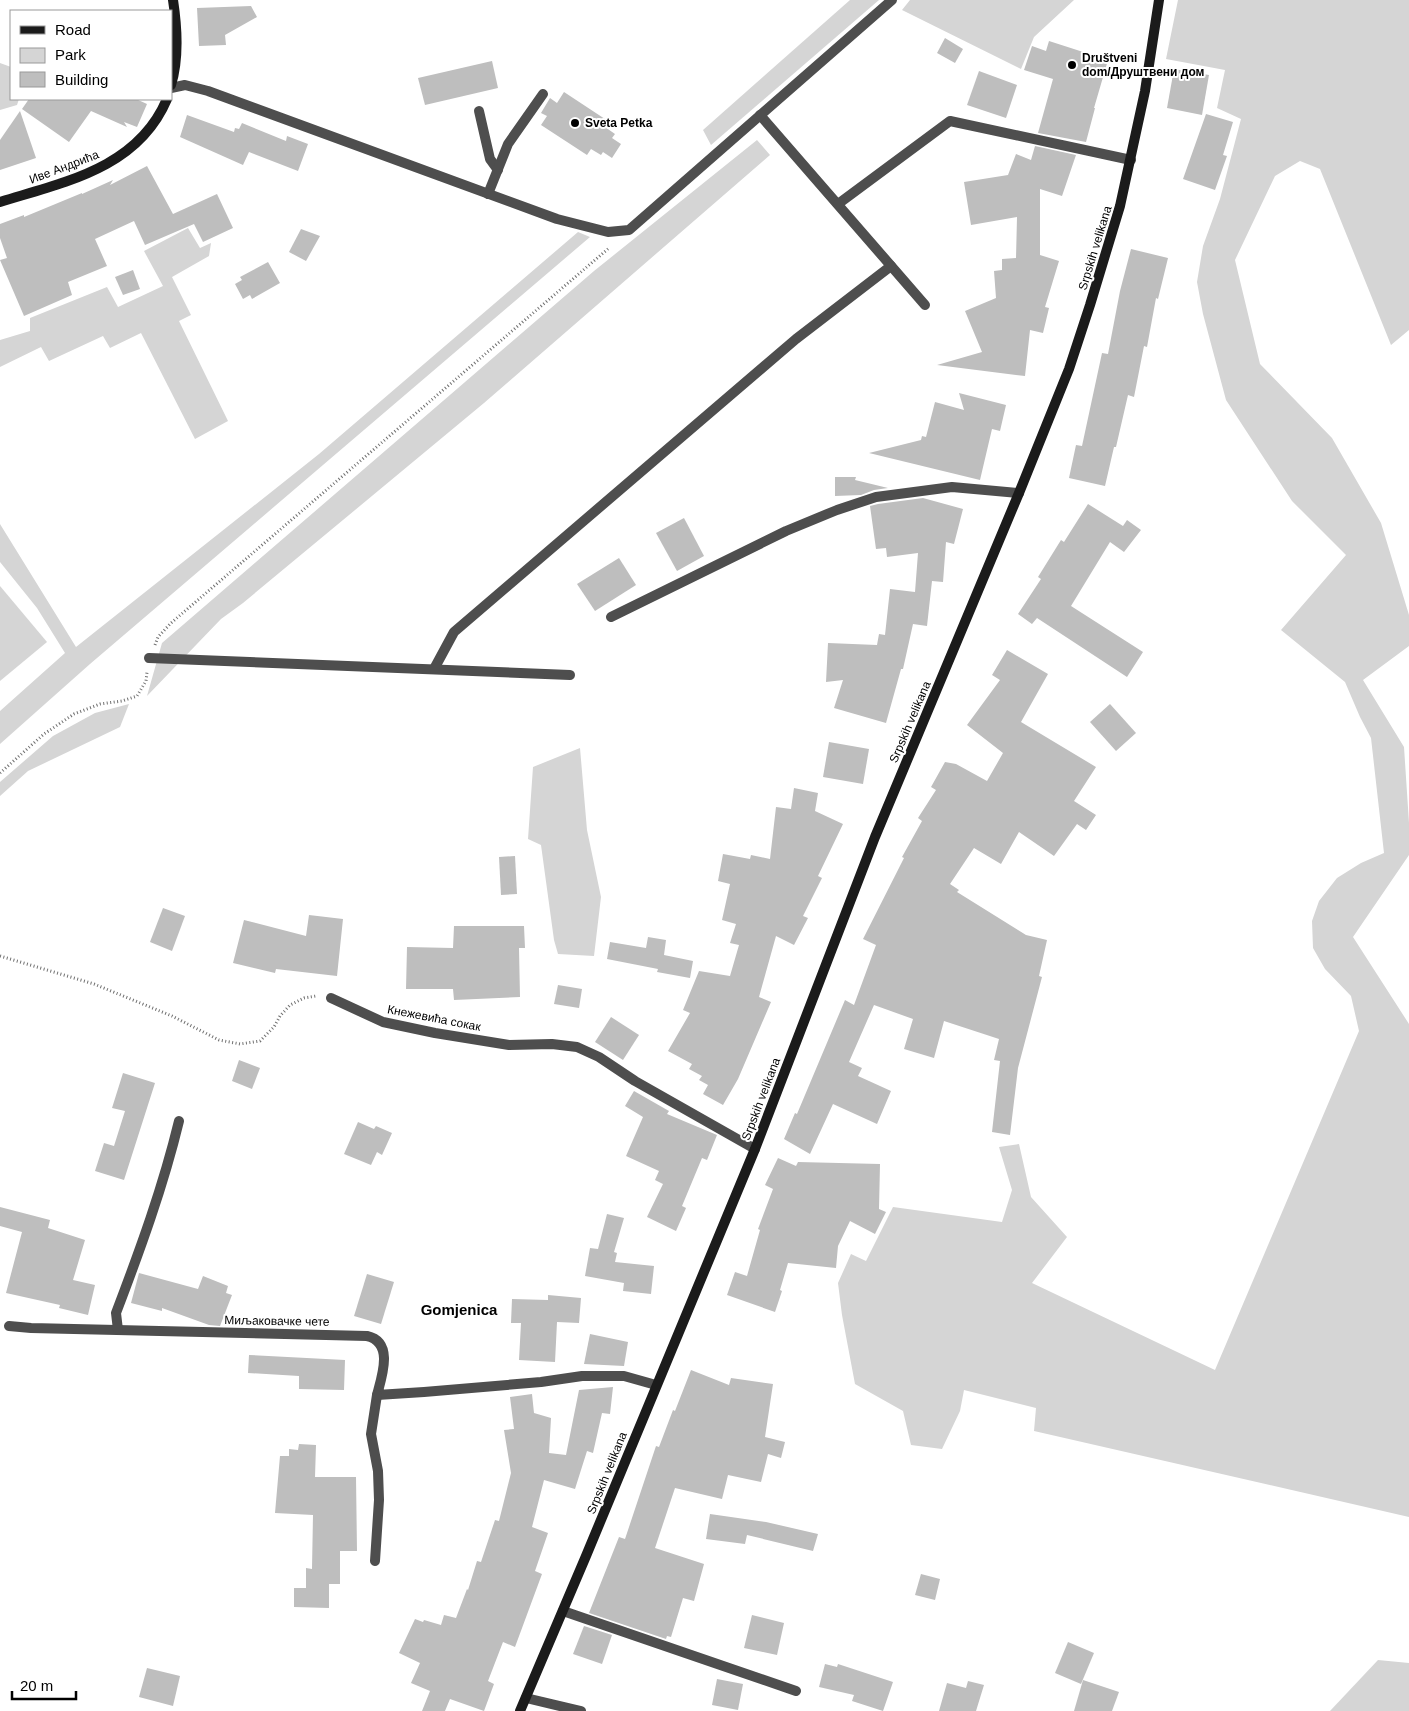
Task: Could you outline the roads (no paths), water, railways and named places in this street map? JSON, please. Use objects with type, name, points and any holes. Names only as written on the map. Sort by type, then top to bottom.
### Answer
[{"type":"main road","points":[[172,78],[176,15],[174,0]]},
{"type":"main road","name":"Srpskih velikana","points":[[520,1711],[755,1149],[875,837],[1019,493],[1068,369],[1090,305],[1120,206],[1145,91],[1159,0]]},
{"type":"main road","name":"Иве Андрића","points":[[0,202],[57,185],[96,170],[116,159],[133,147],[147,133],[158,119],[167,100]]},
{"type":"street","points":[[172,86],[185,85],[208,91],[557,219],[608,232],[629,230],[892,0]]},
{"type":"street","points":[[488,194],[508,144],[543,94]]},
{"type":"street","points":[[479,110],[490,159],[498,170]]},
{"type":"street","points":[[760,115],[925,305]]},
{"type":"street","points":[[838,204],[950,121],[1131,160]]},
{"type":"street","points":[[434,669],[454,632],[796,339],[891,266]]},
{"type":"street","points":[[611,617],[786,531],[837,510],[876,497],[952,487],[1019,493]]},
{"type":"street","points":[[149,658],[570,675]]},
{"type":"street","name":"Кнежевића сокак","points":[[331,998],[383,1022],[435,1033],[509,1045],[552,1044],[577,1047],[599,1057],[635,1081],[755,1149]]},
{"type":"street","points":[[118,1330],[116,1313],[156,1203],[170,1160],[179,1121]]},
{"type":"street","name":"Миљаковачке чете","points":[[9,1326],[373,1337],[382,1346],[384,1355],[383,1372],[377,1394],[371,1434],[378,1471],[379,1500],[374,1561]]},
{"type":"street","points":[[377,1394],[540,1382],[582,1376],[624,1376],[656,1385]]},
{"type":"street","points":[[563,1610],[796,1691]]},
{"type":"street","points":[[526,1698],[580,1711]]},
{"type":"place","name":"Društveni dom/Друштвени дом","points":[[1072,65]]},
{"type":"place","name":"Sveta Petka","points":[[575,123]]},
{"type":"district","name":"Gomjenica","points":[[459,1309]]}]
